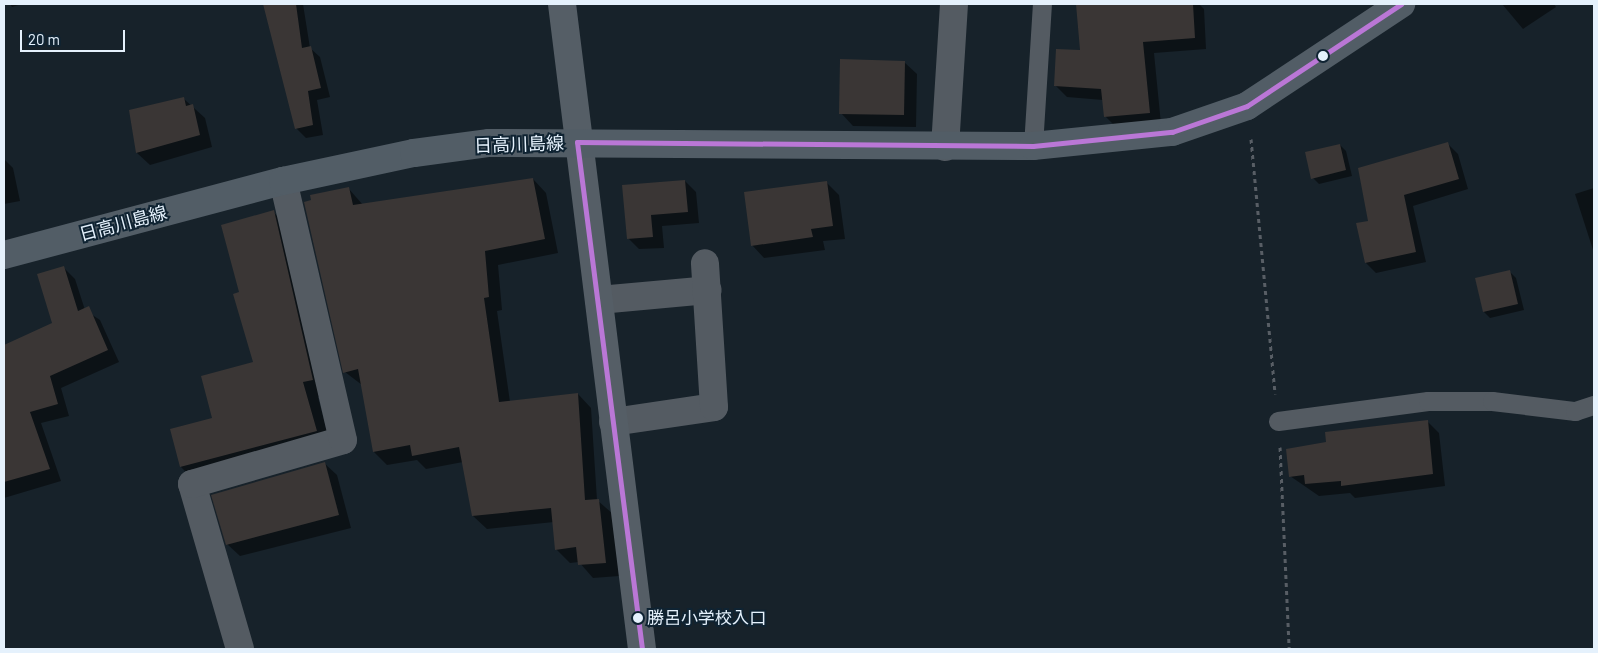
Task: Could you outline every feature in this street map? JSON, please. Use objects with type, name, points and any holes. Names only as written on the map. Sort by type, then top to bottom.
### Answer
[{"type":"main road","name":"日高川島線","points":[[4,255],[282,181],[414,153],[489,143],[1033,146],[1172,132],[1247,106],[1401,4]]},
{"type":"street","points":[[562,4],[577,142],[599,300],[642,649]]},
{"type":"street","points":[[945,147],[954,4]]},
{"type":"street","points":[[240,649],[192,484],[343,440],[282,181]]},
{"type":"street","points":[[613,422],[714,407],[705,263]]},
{"type":"street","points":[[599,300],[708,290]]},
{"type":"lane","points":[[1033,146],[1042,4]]},
{"type":"lane","points":[[1278,421],[1428,401],[1492,401],[1575,411],[1594,405]]},
{"type":"path","points":[[1247,106],[1278,421],[1290,649]]},
{"type":"building","points":[[263,4],[296,4],[302,48],[311,46],[321,88],[308,91],[313,125],[295,129]]},
{"type":"building","points":[[1076,4],[1193,4],[1195,38],[1143,42],[1150,113],[1104,117],[1101,89],[1054,86],[1056,49],[1080,50]]},
{"type":"building","points":[[840,59],[905,61],[904,115],[839,114]]},
{"type":"building","points":[[184,97],[186,106],[193,104],[200,135],[136,153],[129,110]]},
{"type":"building","points":[[1448,142],[1459,179],[1404,195],[1416,252],[1365,263],[1356,223],[1368,221],[1358,168]]},
{"type":"building","points":[[1340,144],[1346,170],[1311,179],[1305,152]]},
{"type":"building","points":[[533,178],[545,239],[485,251],[489,297],[484,298],[499,402],[578,393],[585,500],[599,499],[606,563],[578,565],[576,547],[555,550],[551,508],[472,516],[459,447],[412,456],[410,445],[373,452],[358,369],[343,373],[304,202],[311,200],[310,195],[349,187],[353,205]]},
{"type":"building","points":[[685,180],[688,212],[651,215],[653,237],[627,239],[622,185]]},
{"type":"building","points":[[827,181],[833,226],[811,229],[813,237],[751,246],[744,192]]},
{"type":"building","points":[[274,210],[313,380],[303,382],[317,431],[180,467],[170,429],[212,418],[201,376],[253,362],[233,294],[239,292],[221,225]]},
{"type":"building","points":[[64,266],[78,311],[89,306],[108,350],[50,376],[58,404],[30,412],[50,469],[4,482],[4,345],[52,323],[37,274]]},
{"type":"building","points":[[1510,270],[1518,304],[1483,312],[1475,278]]},
{"type":"building","points":[[1428,420],[1433,474],[1341,486],[1341,481],[1305,484],[1304,475],[1289,477],[1286,449],[1326,442],[1325,432]]},
{"type":"building","points":[[325,462],[339,515],[226,545],[211,495]]},
{"type":"transit line","points":[[577,142],[1033,146],[1172,132],[1247,106],[1401,4]]},
{"type":"transit line","points":[[577,142],[642,649]]},
{"type":"place","name":"勝呂小学校入口","points":[[638,618]]}]
